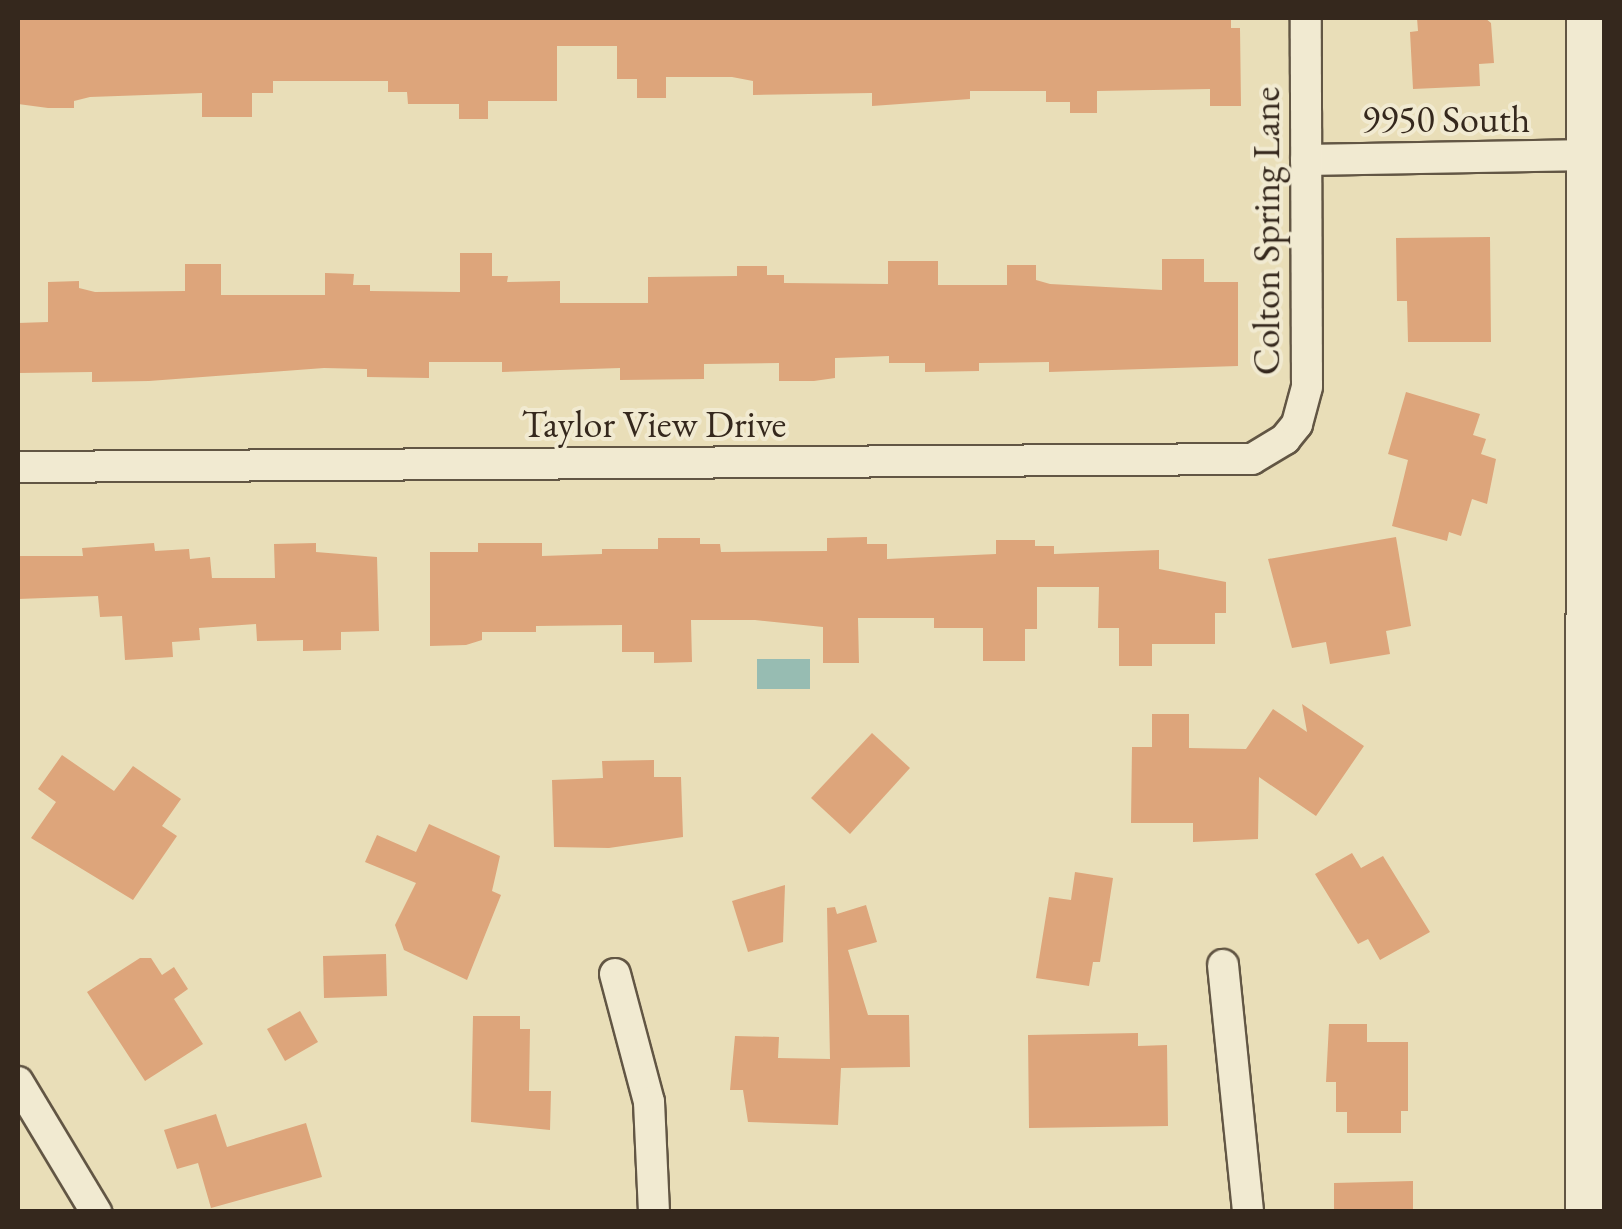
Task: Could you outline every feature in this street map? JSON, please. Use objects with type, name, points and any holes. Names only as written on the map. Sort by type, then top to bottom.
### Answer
[{"type":"street","name":"Colton Spring Lane","points":[[1285,440],[1297,424],[1307,387],[1306,18]]},
{"type":"street","points":[[1587,1212],[1598,949],[1596,156],[1588,18]]},
{"type":"street","name":"9950 South","points":[[1306,160],[1596,156]]},
{"type":"street","name":"Taylor View Drive","points":[[18,467],[1232,462],[1270,452],[1285,440]]},
{"type":"street","points":[[1223,965],[1248,1212]]},
{"type":"street","points":[[615,974],[648,1102],[654,1212]]},
{"type":"street","points":[[18,1082],[96,1212]]},
{"type":"water","points":[[757,659],[810,659],[810,689],[757,689]]},
{"type":"building","points":[[18,18],[1231,18],[1231,28],[1240,28],[1241,106],[1210,106],[1210,89],[1097,91],[1097,113],[1070,113],[1070,102],[1046,102],[1046,91],[970,91],[970,99],[872,106],[872,93],[753,95],[753,81],[732,77],[666,77],[666,98],[637,98],[637,79],[617,79],[617,46],[557,46],[557,101],[488,101],[488,119],[459,119],[459,104],[408,104],[407,92],[388,92],[388,81],[273,81],[273,93],[252,93],[252,117],[202,117],[202,93],[90,97],[74,101],[74,108],[48,108],[18,104]]},
{"type":"building","points":[[1417,18],[1485,18],[1491,23],[1494,63],[1479,64],[1480,86],[1413,89],[1410,32],[1418,31]]},
{"type":"building","points":[[1490,237],[1491,342],[1408,342],[1407,301],[1397,301],[1396,238]]},
{"type":"building","points":[[460,253],[492,253],[492,276],[508,276],[507,282],[560,281],[560,303],[648,303],[648,277],[737,276],[737,266],[767,266],[767,275],[784,275],[784,283],[888,284],[888,261],[938,261],[938,285],[1007,285],[1007,265],[1036,265],[1036,280],[1050,284],[1162,290],[1162,259],[1204,259],[1204,282],[1238,282],[1238,366],[1049,372],[1049,362],[979,363],[979,371],[925,372],[925,363],[889,363],[889,356],[835,358],[835,378],[814,381],[779,381],[779,363],[704,364],[704,379],[620,380],[620,368],[502,372],[502,362],[429,362],[429,378],[367,377],[367,369],[324,368],[92,382],[92,372],[18,373],[18,323],[48,322],[48,282],[79,281],[79,288],[95,292],[185,291],[185,264],[221,264],[221,295],[325,295],[325,273],[354,274],[353,285],[370,285],[370,291],[460,292]]},
{"type":"building","points":[[1406,392],[1480,414],[1473,435],[1486,439],[1481,454],[1496,459],[1487,504],[1472,499],[1461,536],[1449,532],[1447,541],[1392,526],[1408,460],[1388,454]]},
{"type":"building","points":[[867,537],[867,544],[887,544],[887,559],[996,554],[996,540],[1035,540],[1035,546],[1054,546],[1054,554],[1159,550],[1159,569],[1226,582],[1226,613],[1215,613],[1215,644],[1152,644],[1152,666],[1119,666],[1119,628],[1098,628],[1099,587],[1037,587],[1037,629],[1025,629],[1025,661],[983,661],[983,628],[934,628],[934,618],[858,618],[859,663],[823,663],[823,627],[755,620],[691,620],[692,662],[654,663],[654,652],[622,652],[622,625],[536,626],[536,632],[482,632],[482,640],[466,645],[430,646],[430,552],[478,552],[478,543],[542,543],[542,556],[602,554],[602,549],[658,549],[658,538],[700,538],[700,544],[720,544],[721,552],[827,551],[827,538]]},
{"type":"building","points":[[1396,537],[1411,626],[1386,631],[1390,654],[1330,664],[1326,642],[1292,648],[1268,559]]},
{"type":"building","points":[[154,543],[155,551],[189,549],[190,559],[210,557],[212,578],[275,578],[274,544],[316,543],[316,552],[377,557],[379,631],[341,632],[341,650],[303,651],[303,640],[257,641],[256,624],[199,628],[200,640],[172,642],[173,657],[125,660],[122,616],[100,617],[98,596],[18,599],[18,556],[83,556],[82,548]]},
{"type":"building","points":[[1302,704],[1364,746],[1316,816],[1259,777],[1258,839],[1193,842],[1193,823],[1131,823],[1132,747],[1152,747],[1152,714],[1189,714],[1189,748],[1246,749],[1273,709],[1307,732]]},
{"type":"building","points":[[872,733],[910,768],[850,834],[811,798]]},
{"type":"building","points":[[62,755],[114,791],[133,766],[181,799],[162,826],[177,836],[133,900],[31,838],[56,802],[38,789]]},
{"type":"building","points":[[654,760],[654,777],[681,777],[683,837],[609,848],[554,847],[552,780],[603,778],[602,761]]},
{"type":"building","points":[[429,824],[500,856],[492,891],[501,895],[467,980],[404,950],[395,925],[416,883],[365,862],[377,835],[416,852]]},
{"type":"building","points":[[1352,853],[1361,868],[1383,856],[1430,932],[1380,960],[1368,939],[1358,944],[1315,874]]},
{"type":"building","points":[[1075,872],[1113,878],[1100,962],[1093,962],[1089,986],[1036,978],[1049,897],[1071,900]]},
{"type":"building","points":[[785,885],[783,942],[748,952],[732,901]]},
{"type":"building","points":[[866,905],[877,942],[848,950],[868,1015],[909,1015],[910,1067],[841,1068],[838,1125],[748,1122],[743,1090],[730,1090],[735,1036],[779,1037],[778,1058],[830,1059],[827,908],[835,907],[837,914]]},
{"type":"building","points":[[386,954],[387,996],[324,998],[323,956]]},
{"type":"building","points":[[140,958],[151,958],[162,975],[174,967],[188,989],[174,999],[203,1044],[145,1081],[87,992]]},
{"type":"building","points":[[300,1011],[318,1042],[285,1061],[267,1029]]},
{"type":"building","points":[[473,1016],[520,1016],[520,1029],[530,1029],[529,1091],[551,1091],[550,1130],[471,1122]]},
{"type":"building","points":[[1329,1024],[1367,1024],[1367,1042],[1408,1042],[1408,1111],[1401,1111],[1401,1133],[1347,1133],[1347,1112],[1336,1112],[1336,1082],[1326,1082]]},
{"type":"building","points":[[1138,1033],[1138,1046],[1167,1045],[1168,1126],[1029,1128],[1028,1035]]},
{"type":"building","points":[[216,1114],[227,1147],[306,1123],[322,1177],[211,1208],[198,1163],[177,1169],[164,1130]]},
{"type":"building","points":[[1413,1181],[1413,1210],[1334,1212],[1334,1183]]}]
